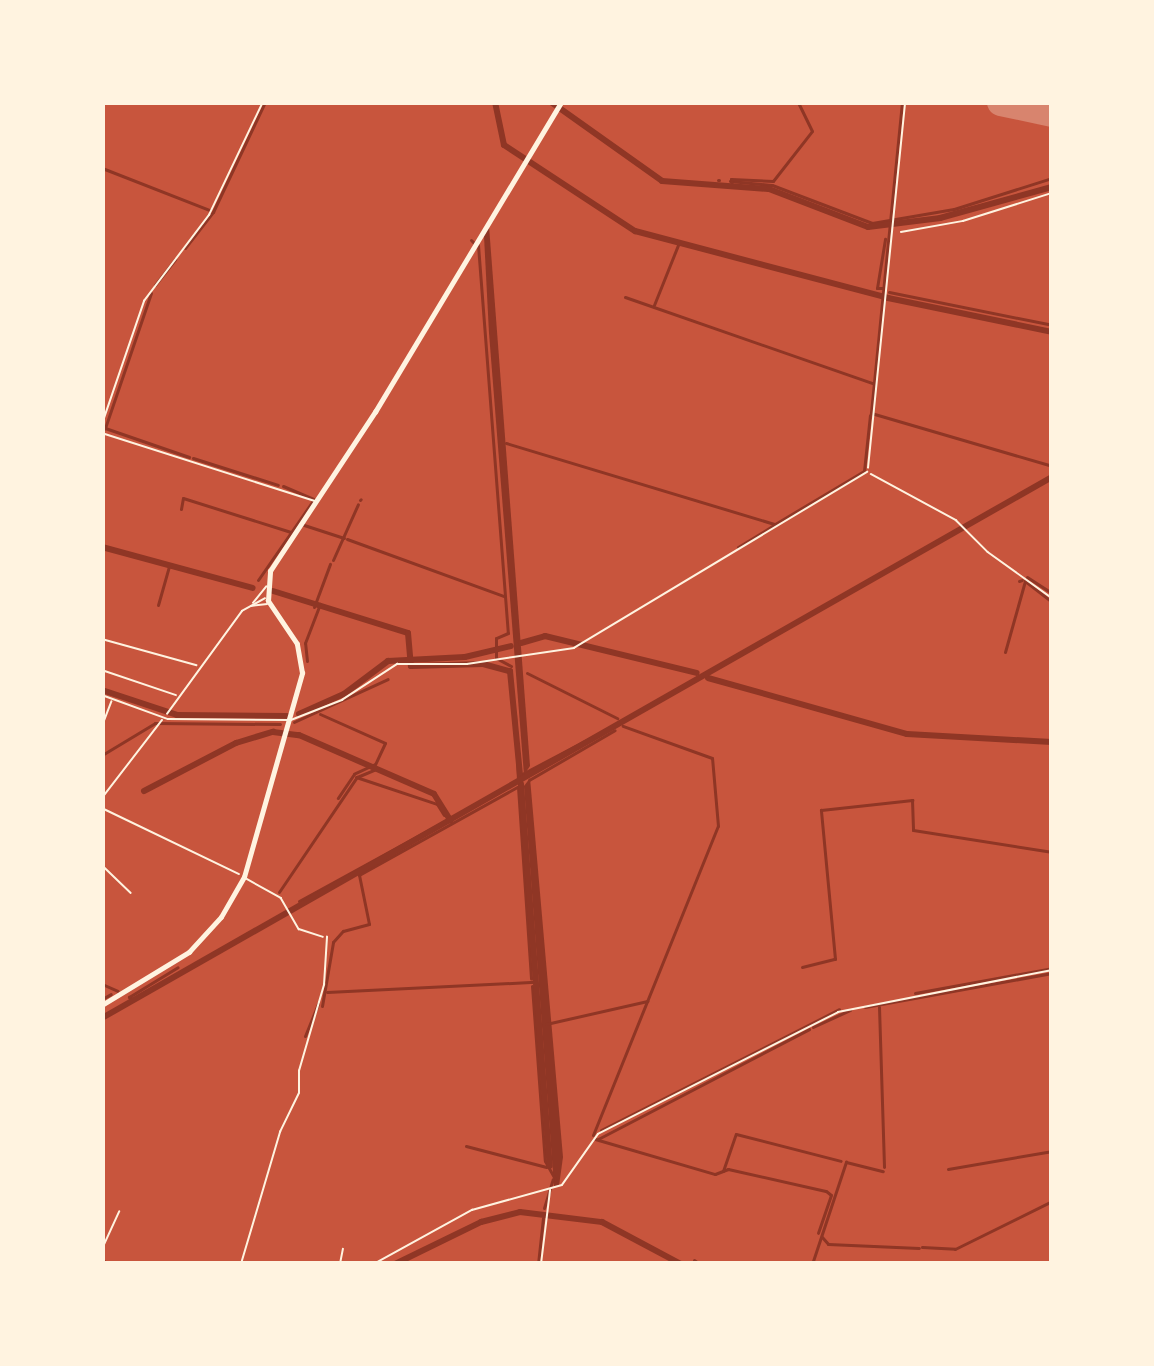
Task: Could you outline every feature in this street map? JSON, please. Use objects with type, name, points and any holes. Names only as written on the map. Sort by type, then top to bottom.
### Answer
[{"type":"main road","points":[[102,1005],[188,952],[221,917],[244,877],[288,733],[301,655],[269,602],[266,587],[274,564],[559,105]]},
{"type":"street","points":[[102,424],[151,288],[209,215],[262,102]]},
{"type":"street","points":[[868,472],[905,102]]},
{"type":"street","points":[[102,433],[316,501]]},
{"type":"street","points":[[868,472],[965,528],[1052,598]]},
{"type":"street","points":[[102,694],[167,714],[291,720],[342,700],[391,666],[496,659],[576,646],[868,472]]},
{"type":"street","points":[[102,798],[266,587]]},
{"type":"street","points":[[253,603],[269,602]]},
{"type":"street","points":[[248,607],[269,602]]},
{"type":"street","points":[[102,639],[201,667]]},
{"type":"street","points":[[102,670],[180,697]]},
{"type":"street","points":[[102,726],[112,698]]},
{"type":"street","points":[[102,808],[275,893],[298,929],[325,937],[325,985],[299,1071],[299,1093],[280,1132],[241,1264]]},
{"type":"street","points":[[102,865],[131,893]]},
{"type":"street","points":[[541,1264],[552,1187],[598,1134],[838,1012],[1052,970]]},
{"type":"street","points":[[374,1264],[472,1210],[552,1187]]},
{"type":"street","points":[[102,1249],[119,1211]]},
{"type":"street","points":[[340,1264],[343,1250]]},
{"type":"path","points":[[893,225],[963,221],[1052,193]]},
{"type":"shaded area","points":[[489,226],[530,766],[524,775],[489,333],[484,236]]},
{"type":"shaded area","points":[[530,778],[563,1157],[559,1186],[554,1186],[524,786]]},
{"type":"waterway","points":[[185,248],[213,212],[265,102]]},
{"type":"waterway","points":[[495,102],[504,145],[635,231],[888,298],[1052,332]]},
{"type":"waterway","points":[[551,102],[662,181],[769,189],[868,227],[940,218],[1052,187]]},
{"type":"waterway","points":[[732,187],[731,179],[773,181],[812,131],[798,102]]},
{"type":"waterway","points":[[902,102],[871,413],[1052,466]]},
{"type":"waterway","points":[[102,168],[209,210]]},
{"type":"waterway","points":[[730,181],[772,185],[872,223],[954,209],[1052,178]]},
{"type":"waterway","points":[[882,288],[877,288],[885,239]]},
{"type":"waterway","points":[[471,240],[474,243]]},
{"type":"waterway","points":[[478,245],[508,633],[496,638],[496,658],[511,666]]},
{"type":"waterway","points":[[654,305],[678,245]]},
{"type":"waterway","points":[[155,285],[175,259]]},
{"type":"waterway","points":[[889,292],[1052,325]]},
{"type":"waterway","points":[[151,293],[105,428],[189,457]]},
{"type":"waterway","points":[[625,297],[872,383]]},
{"type":"waterway","points":[[506,443],[775,524],[864,471],[870,415]]},
{"type":"waterway","points":[[193,458],[278,485]]},
{"type":"waterway","points":[[102,1018],[1052,477]]},
{"type":"waterway","points":[[283,486],[313,499]]},
{"type":"waterway","points":[[181,509],[183,498],[291,532]]},
{"type":"waterway","points":[[258,580],[312,502]]},
{"type":"waterway","points":[[333,560],[358,504]]},
{"type":"waterway","points":[[304,525],[344,538]]},
{"type":"waterway","points":[[738,547],[774,525]]},
{"type":"waterway","points":[[347,539],[504,596]]},
{"type":"waterway","points":[[102,547],[253,588]]},
{"type":"waterway","points":[[314,607],[330,564]]},
{"type":"waterway","points":[[158,605],[169,566]]},
{"type":"waterway","points":[[1027,577],[1052,593]]},
{"type":"waterway","points":[[1005,652],[1025,581],[1052,602]]},
{"type":"waterway","points":[[273,591],[408,633],[411,666],[483,664],[510,671],[520,775]]},
{"type":"waterway","points":[[307,661],[305,643],[320,604]]},
{"type":"waterway","points":[[521,643],[545,636],[697,673]]},
{"type":"waterway","points":[[299,714],[344,694],[388,661],[465,657],[511,646]]},
{"type":"waterway","points":[[527,673],[617,718]]},
{"type":"waterway","points":[[708,678],[907,734],[1052,742]]},
{"type":"waterway","points":[[294,722],[388,679]]},
{"type":"waterway","points":[[102,690],[177,715],[287,716]]},
{"type":"waterway","points":[[320,714],[385,743],[375,764],[354,774],[338,798]]},
{"type":"waterway","points":[[515,714],[518,781]]},
{"type":"waterway","points":[[102,755],[155,723],[280,724]]},
{"type":"waterway","points":[[520,775],[619,723]]},
{"type":"waterway","points":[[593,1135],[718,826],[712,758],[623,726]]},
{"type":"waterway","points":[[529,780],[615,730]]},
{"type":"waterway","points":[[144,791],[236,743],[273,732],[299,735],[434,794],[450,820]]},
{"type":"waterway","points":[[279,892],[357,777],[378,768]]},
{"type":"waterway","points":[[356,777],[437,804],[444,815]]},
{"type":"waterway","points":[[521,784],[550,1166]]},
{"type":"waterway","points":[[322,1006],[333,942],[343,931],[369,924],[359,875],[521,785]]},
{"type":"waterway","points":[[518,787],[531,979]]},
{"type":"waterway","points":[[802,967],[835,959],[821,810],[912,800],[913,830],[1052,852]]},
{"type":"waterway","points":[[299,901],[471,807]]},
{"type":"waterway","points":[[134,1000],[129,997],[178,967]]},
{"type":"waterway","points":[[915,993],[1052,968]]},
{"type":"waterway","points":[[865,1007],[1052,973]]},
{"type":"waterway","points":[[327,992],[535,982]]},
{"type":"waterway","points":[[102,984],[118,991]]},
{"type":"waterway","points":[[532,986],[545,1161],[555,1179]]},
{"type":"waterway","points":[[102,999],[111,994]]},
{"type":"waterway","points":[[546,1024],[647,1001]]},
{"type":"waterway","points":[[305,1036],[318,1004]]},
{"type":"waterway","points":[[879,1007],[884,1167]]},
{"type":"waterway","points":[[601,1130],[839,1009]]},
{"type":"waterway","points":[[813,1027],[850,1010]]},
{"type":"waterway","points":[[598,1139],[809,1029]]},
{"type":"waterway","points":[[723,1171],[736,1134],[841,1161]]},
{"type":"waterway","points":[[595,1139],[715,1174],[728,1169],[826,1191],[831,1195],[818,1233]]},
{"type":"waterway","points":[[466,1146],[546,1167]]},
{"type":"waterway","points":[[948,1169],[1052,1151]]},
{"type":"waterway","points":[[812,1264],[846,1162],[883,1171]]},
{"type":"waterway","points":[[544,1208],[553,1179]]},
{"type":"waterway","points":[[922,1247],[955,1249],[1052,1201]]},
{"type":"waterway","points":[[395,1264],[481,1222],[520,1212],[602,1222],[681,1264]]},
{"type":"waterway","points":[[538,1264],[543,1218]]},
{"type":"waterway","points":[[822,1237],[828,1244],[919,1248]]},
{"type":"waterway","points":[[694,1260],[700,1264]]},
{"type":"waterway","points":[[102,1262],[106,1264]]},
{"type":"runway","points":[[1000,102],[1052,113]]}]
